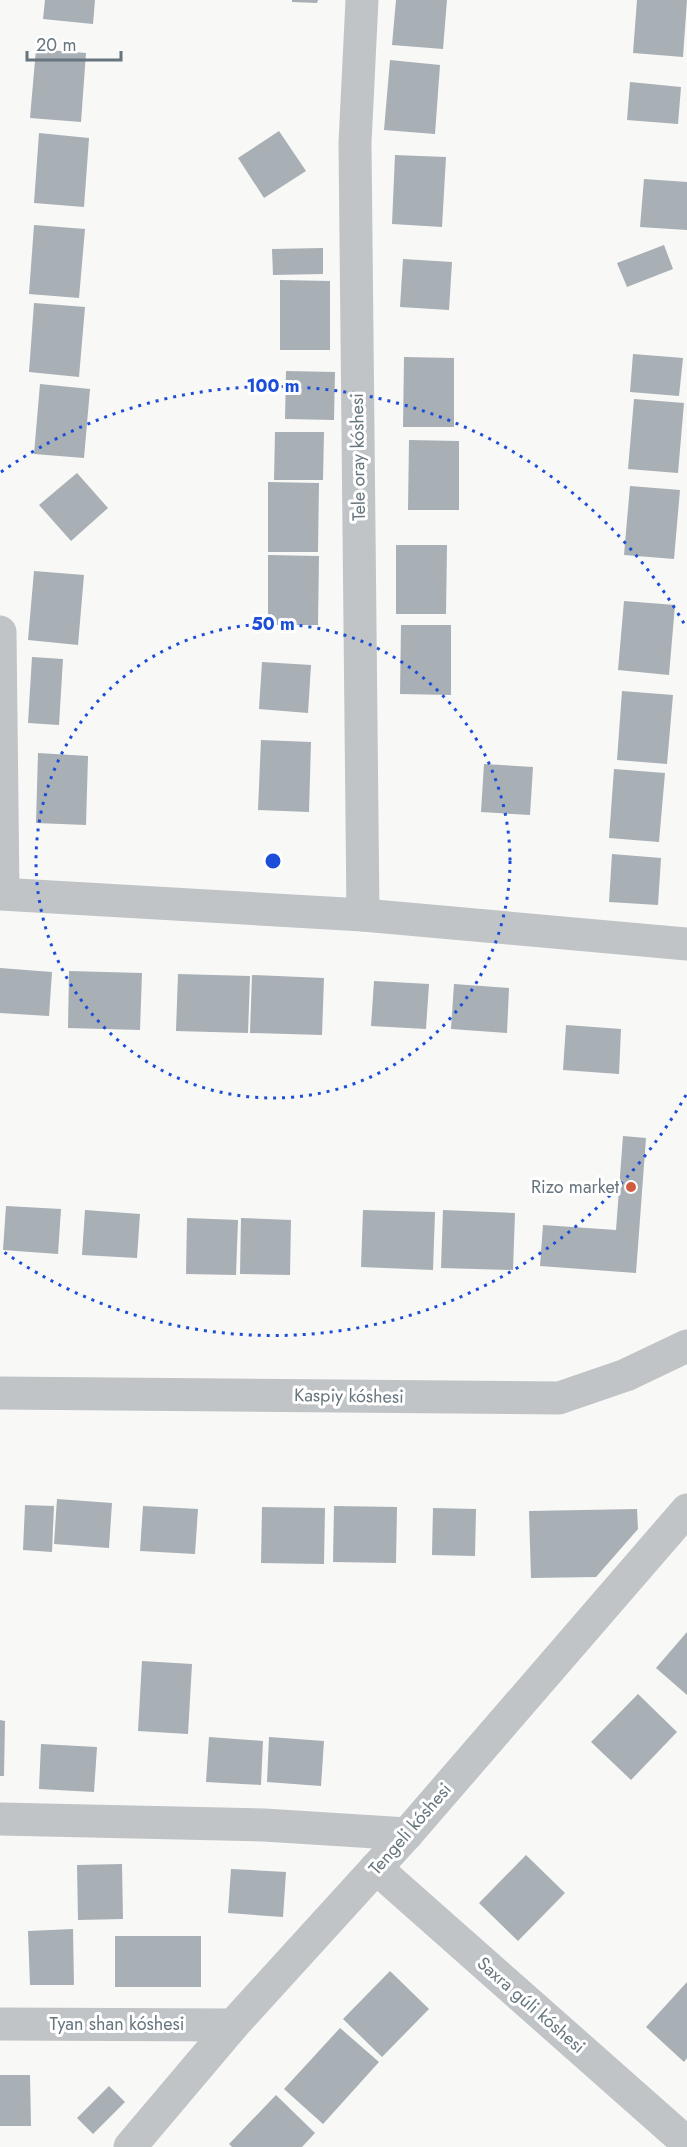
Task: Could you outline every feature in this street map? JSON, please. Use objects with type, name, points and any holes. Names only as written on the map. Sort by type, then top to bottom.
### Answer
[{"type":"street","name":"Tele oray kóshesi","points":[[362,0],[355,155],[363,915]]},
{"type":"street","points":[[0,632],[1,893],[363,915],[687,944]]},
{"type":"street","name":"Kaspiy kóshesi","points":[[0,1393],[559,1398],[626,1375],[687,1346]]},
{"type":"street","name":"Tengeli kóshesi","points":[[130,2147],[233,2025],[407,1834],[687,1510]]},
{"type":"street","points":[[0,1819],[264,1825],[407,1834]]},
{"type":"street","name":"Saxra gúli kóshesi","points":[[376,1868],[676,2134]]},
{"type":"street","name":"Tyan shan kóshesi","points":[[0,2024],[233,2025]]},
{"type":"building","points":[[45,0],[95,0],[93,24],[43,19]]},
{"type":"building","points":[[292,0],[318,0],[317,3],[292,2]]},
{"type":"building","points":[[396,0],[447,0],[443,49],[392,45]]},
{"type":"building","points":[[637,0],[687,0],[683,57],[633,53]]},
{"type":"building","points":[[36,49],[86,53],[81,122],[30,118]]},
{"type":"building","points":[[390,60],[440,65],[435,134],[384,130]]},
{"type":"building","points":[[630,82],[681,87],[678,124],[627,120]]},
{"type":"building","points":[[279,131],[306,171],[264,198],[238,158]]},
{"type":"building","points":[[39,133],[89,138],[84,207],[34,203]]},
{"type":"building","points":[[395,155],[446,157],[442,227],[392,224]]},
{"type":"building","points":[[644,179],[687,182],[687,230],[640,227]]},
{"type":"building","points":[[34,225],[85,229],[79,298],[29,294]]},
{"type":"building","points":[[664,245],[673,269],[627,287],[617,263]]},
{"type":"building","points":[[323,248],[323,274],[273,275],[272,249]]},
{"type":"building","points":[[403,259],[452,262],[449,310],[400,307]]},
{"type":"building","points":[[280,280],[330,281],[330,350],[280,350]]},
{"type":"building","points":[[34,303],[85,307],[79,377],[29,372]]},
{"type":"building","points":[[633,354],[683,358],[679,396],[630,392]]},
{"type":"building","points":[[404,357],[454,358],[454,427],[403,427]]},
{"type":"building","points":[[286,371],[335,372],[334,420],[285,419]]},
{"type":"building","points":[[40,384],[90,389],[84,458],[34,454]]},
{"type":"building","points":[[634,399],[684,403],[678,473],[628,469]]},
{"type":"building","points":[[275,432],[324,432],[323,480],[274,480]]},
{"type":"building","points":[[409,440],[459,441],[459,510],[408,510]]},
{"type":"building","points":[[77,473],[108,508],[71,541],[39,505]]},
{"type":"building","points":[[268,482],[319,483],[318,552],[268,552]]},
{"type":"building","points":[[630,486],[680,490],[674,559],[624,555]]},
{"type":"building","points":[[396,545],[447,545],[446,614],[396,614]]},
{"type":"building","points":[[268,555],[319,556],[318,625],[268,625]]},
{"type":"building","points":[[34,571],[84,575],[78,645],[28,640]]},
{"type":"building","points":[[624,601],[675,605],[669,675],[618,670]]},
{"type":"building","points":[[401,625],[451,625],[451,695],[400,694]]},
{"type":"building","points":[[32,657],[63,659],[59,725],[28,723]]},
{"type":"building","points":[[262,662],[311,665],[308,713],[259,709]]},
{"type":"building","points":[[622,691],[673,695],[667,764],[617,760]]},
{"type":"building","points":[[261,740],[311,742],[309,812],[258,810]]},
{"type":"building","points":[[38,753],[88,756],[86,825],[36,823]]},
{"type":"building","points":[[484,764],[533,767],[530,815],[481,812]]},
{"type":"building","points":[[614,769],[665,773],[659,842],[609,838]]},
{"type":"building","points":[[612,854],[661,858],[658,905],[609,902]]},
{"type":"building","points":[[0,968],[52,972],[49,1016],[0,1013]]},
{"type":"building","points":[[69,971],[142,973],[140,1030],[68,1028]]},
{"type":"building","points":[[178,974],[250,976],[248,1033],[176,1031]]},
{"type":"building","points":[[252,975],[324,978],[322,1035],[250,1033]]},
{"type":"building","points":[[374,981],[429,984],[426,1029],[371,1026]]},
{"type":"building","points":[[454,984],[509,988],[507,1033],[451,1029]]},
{"type":"building","points":[[566,1025],[621,1029],[619,1074],[563,1070]]},
{"type":"building","points":[[623,1136],[646,1138],[636,1273],[540,1266],[543,1225],[616,1230]]},
{"type":"building","points":[[6,1206],[61,1209],[58,1254],[3,1250]]},
{"type":"building","points":[[85,1210],[140,1214],[137,1258],[82,1255]]},
{"type":"building","points":[[363,1210],[435,1212],[433,1270],[361,1267]]},
{"type":"building","points":[[443,1210],[515,1213],[513,1270],[441,1268]]},
{"type":"building","points":[[187,1218],[238,1220],[236,1275],[186,1274]]},
{"type":"building","points":[[241,1218],[291,1220],[290,1275],[240,1274]]},
{"type":"building","points":[[57,1499],[112,1503],[109,1548],[54,1544]]},
{"type":"building","points":[[25,1505],[54,1506],[52,1552],[23,1550]]},
{"type":"building","points":[[143,1506],[198,1509],[195,1554],[140,1551]]},
{"type":"building","points":[[334,1506],[397,1507],[396,1563],[333,1562]]},
{"type":"building","points":[[262,1507],[325,1508],[324,1564],[261,1563]]},
{"type":"building","points":[[433,1508],[476,1509],[475,1556],[432,1555]]},
{"type":"building","points":[[637,1509],[638,1529],[596,1577],[531,1578],[529,1511]]},
{"type":"building","points":[[687,1632],[687,1695],[656,1668]]},
{"type":"building","points":[[142,1661],[192,1664],[188,1734],[138,1731]]},
{"type":"building","points":[[638,1694],[677,1732],[631,1780],[591,1742]]},
{"type":"building","points":[[0,1720],[5,1721],[4,1776],[0,1776]]},
{"type":"building","points":[[209,1737],[263,1741],[261,1785],[206,1782]]},
{"type":"building","points":[[269,1737],[324,1741],[321,1786],[267,1782]]},
{"type":"building","points":[[41,1744],[97,1747],[94,1792],[39,1789]]},
{"type":"building","points":[[526,1855],[565,1893],[518,1941],[479,1903]]},
{"type":"building","points":[[122,1864],[123,1919],[78,1920],[77,1865]]},
{"type":"building","points":[[231,1869],[286,1872],[283,1917],[228,1913]]},
{"type":"building","points":[[73,1929],[74,1985],[30,1985],[28,1931]]},
{"type":"building","points":[[115,1936],[201,1936],[201,1987],[115,1987]]},
{"type":"building","points":[[390,1971],[429,2009],[382,2057],[343,2019]]},
{"type":"building","points":[[687,1982],[687,2058],[684,2062],[646,2027]]},
{"type":"building","points":[[340,2028],[379,2062],[323,2124],[284,2089]]},
{"type":"building","points":[[0,2075],[30,2075],[31,2126],[0,2126]]},
{"type":"building","points":[[109,2086],[125,2102],[93,2134],[77,2118]]},
{"type":"building","points":[[276,2095],[315,2133],[302,2147],[232,2147],[229,2144]]},
{"type":"place","name":"Rizo market","points":[[631,1187]]}]
